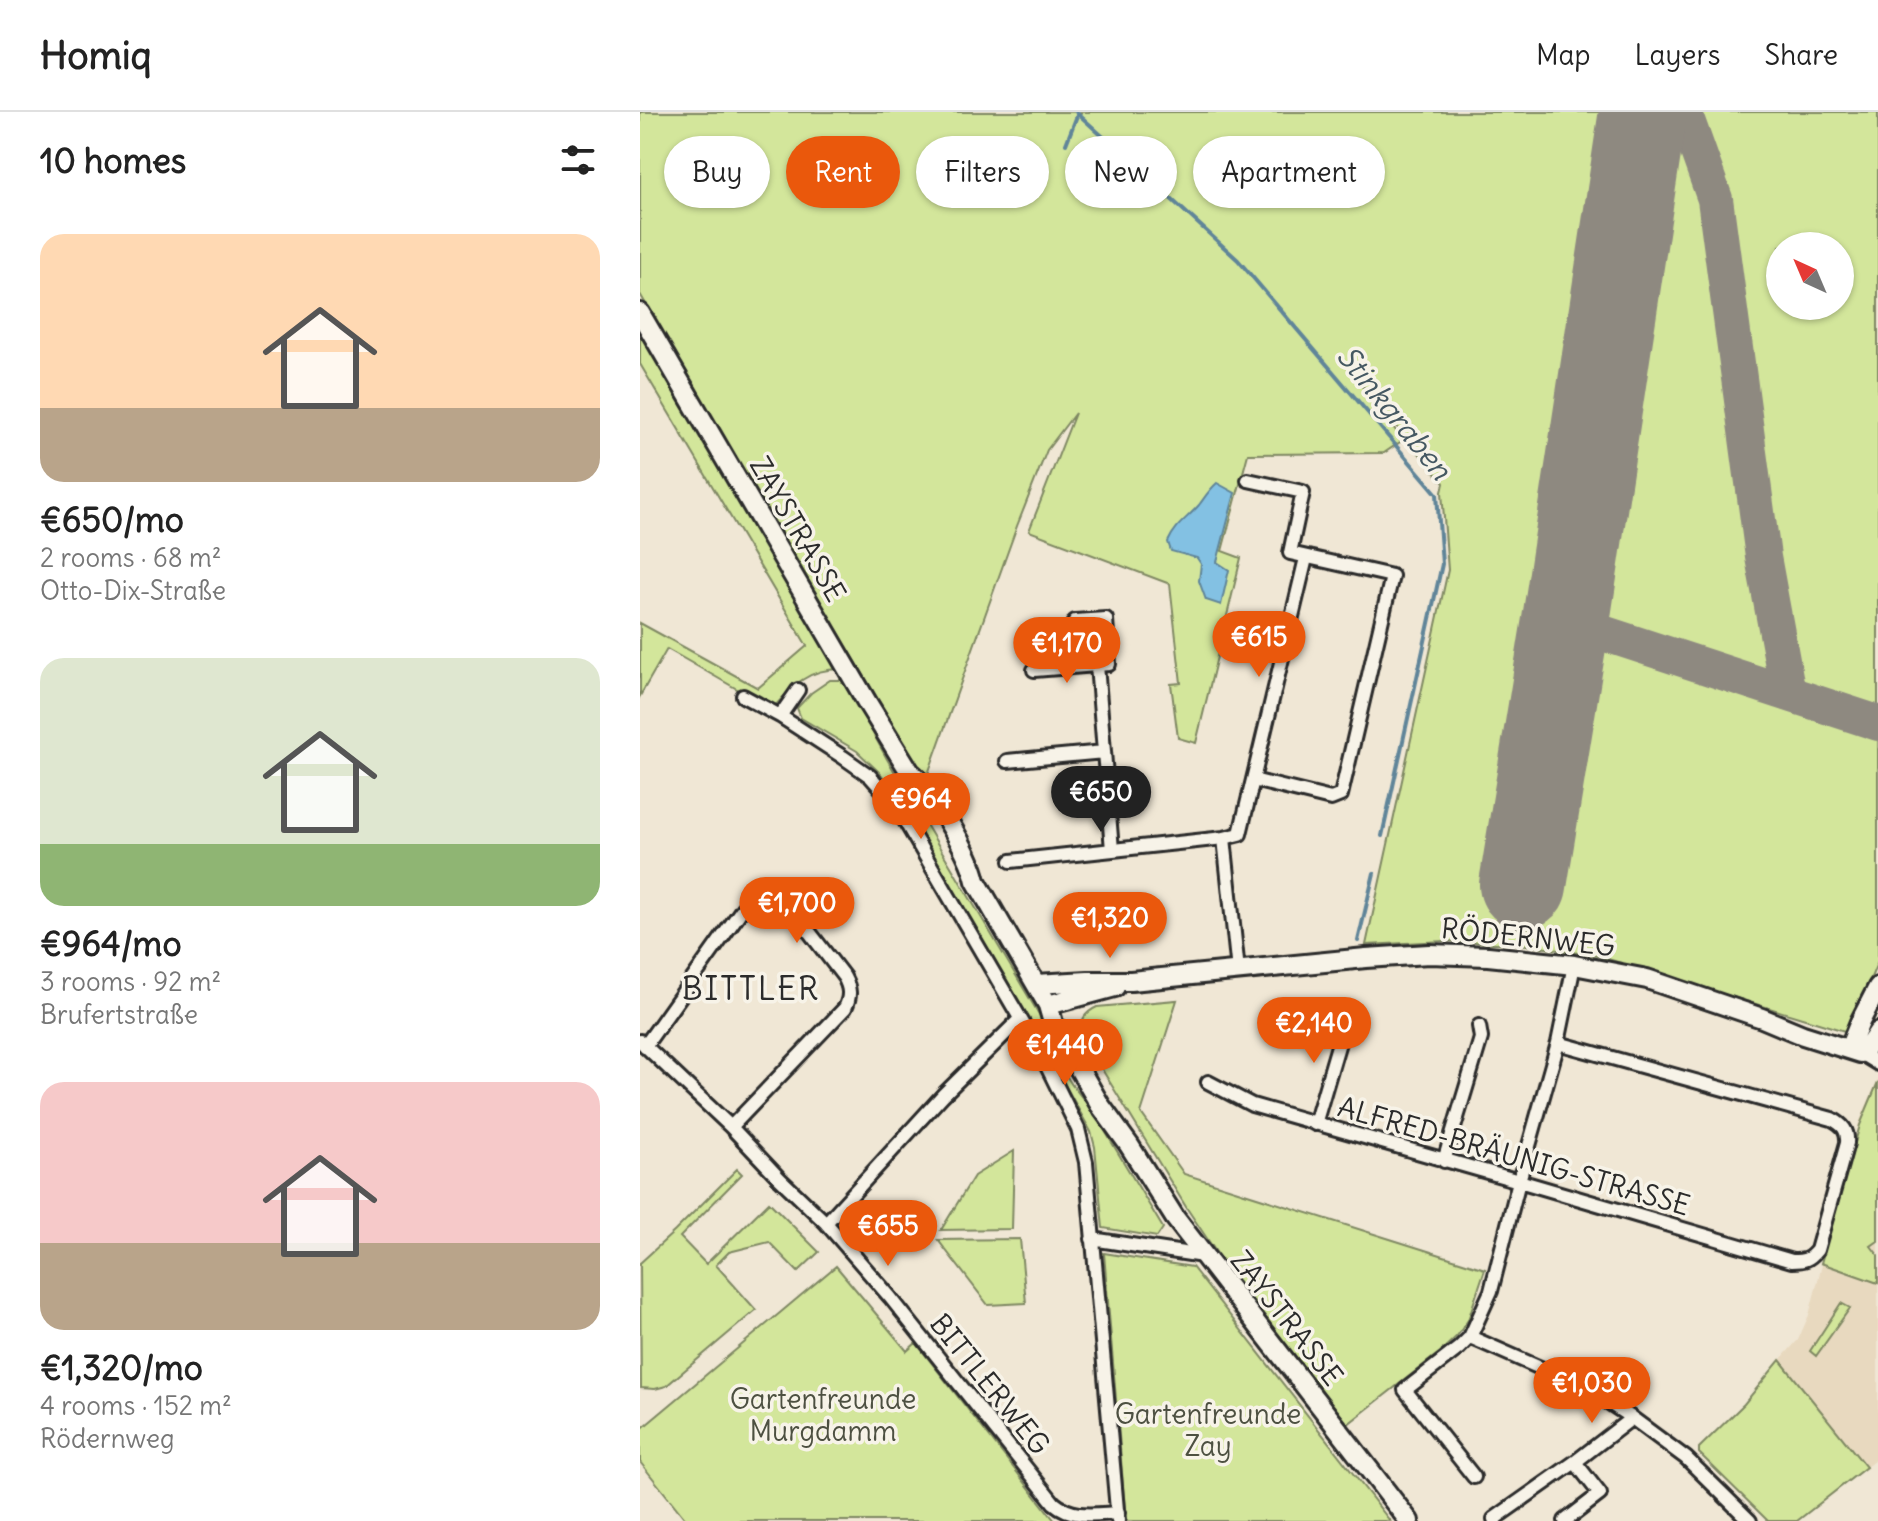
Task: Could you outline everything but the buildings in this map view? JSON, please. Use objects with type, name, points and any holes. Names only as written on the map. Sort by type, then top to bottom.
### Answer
[{"type":"street","name":"ZAYSTRASSE","points":[[640,313],[868,704],[910,772],[923,782],[966,853],[976,881],[1048,1005],[1053,1023],[1093,1093],[1203,1256],[1409,1521]]},
{"type":"street","points":[[1248,480],[1303,492],[1290,553],[1392,576],[1341,795],[1331,799],[1253,780]]},
{"type":"street","points":[[1011,861],[1240,834],[1306,558]]},
{"type":"street","points":[[1034,670],[1109,664],[1106,619],[1075,621],[1078,666]]},
{"type":"street","points":[[1097,665],[1112,850]]},
{"type":"street","points":[[780,716],[798,690]]},
{"type":"street","points":[[743,696],[852,763],[870,776],[886,794],[902,816],[1041,1054],[1078,1129],[1086,1162],[1118,1517]]},
{"type":"street","points":[[1007,761],[1104,752]]},
{"type":"street","points":[[1224,838],[1238,971]]},
{"type":"street","points":[[642,1043],[752,899],[772,894],[787,903],[844,977],[849,999],[845,1008],[731,1127]]},
{"type":"street","name":"RÖDERNWEG","points":[[1036,984],[1131,981],[1429,954],[1488,956],[1574,965],[1647,979],[1803,1035],[1863,1051],[1878,1064]]},
{"type":"street","points":[[1474,1477],[1405,1390],[1470,1337],[1491,1291],[1558,1043],[1574,965]]},
{"type":"street","name":"RÖDERNWEG","points":[[1048,1005],[1131,981]]},
{"type":"street","points":[[1863,1051],[1860,1022],[1878,987]]},
{"type":"street","points":[[1315,1124],[1347,1015]]},
{"type":"street","points":[[826,1223],[943,1095],[1020,1019]]},
{"type":"street","points":[[1444,1161],[1481,1038],[1479,1026]]},
{"type":"street","points":[[1863,1051],[1878,1032]]},
{"type":"street","name":"BITTLERWEG","points":[[642,1043],[826,1223],[890,1297],[1054,1503],[1071,1514],[1118,1517]]},
{"type":"street","name":"ALFRED-BRÄUNIG-STRASSE","points":[[1208,1082],[1252,1105],[1315,1124],[1792,1261],[1811,1258],[1817,1250],[1847,1143],[1845,1129],[1840,1123],[1558,1043]]},
{"type":"street","points":[[1092,1239],[1203,1256]]},
{"type":"street","points":[[1470,1337],[1588,1389],[1686,1458],[1750,1521]]},
{"type":"street","points":[[1495,1521],[1632,1418]]},
{"type":"street","points":[[1565,1521],[1600,1494],[1575,1462]]},
{"type":"shaded area","points":[[1878,1079],[1878,1458],[1866,1467],[1780,1360],[1798,1340],[1809,1315],[1859,1123]]},
{"type":"green space","points":[[640,112],[1878,112],[1878,961],[1848,1032],[1598,956],[1520,944],[1445,941],[1366,945],[1448,570],[1442,492],[1444,483],[1340,358],[1403,440],[1384,453],[1248,454],[1222,551],[1241,558],[1196,743],[1178,738],[1171,684],[1181,683],[1170,584],[1029,531],[1075,413],[1047,450],[928,774],[916,764],[640,294]]},
{"type":"green space","points":[[640,323],[840,669],[818,672],[802,680],[772,709],[667,649],[640,696],[640,623],[758,688],[807,646],[640,364]]},
{"type":"green space","points":[[830,680],[842,680],[848,687],[887,759],[1043,1021],[1050,1046],[1045,1048],[1042,1045],[902,801],[857,751],[801,718],[797,708]]},
{"type":"green space","points":[[1177,1000],[1141,1113],[1184,1174],[1485,1269],[1468,1320],[1457,1336],[1348,1424],[1226,1267],[1081,1035],[1084,1018],[1097,1007]]},
{"type":"green space","points":[[1054,1056],[1093,1111],[1163,1228],[1157,1237],[1103,1228],[1091,1132],[1050,1058]]},
{"type":"green space","points":[[1878,1082],[1878,1241],[1871,1246],[1878,1255],[1878,1283],[1821,1263],[1860,1125]]},
{"type":"green space","points":[[1014,1151],[1012,1229],[941,1230],[974,1176]]},
{"type":"green space","points":[[737,1169],[742,1174],[680,1237],[706,1264],[769,1202],[819,1252],[798,1272],[769,1242],[729,1252],[716,1265],[756,1310],[666,1386],[641,1388],[640,1263]]},
{"type":"green space","points":[[1020,1239],[1026,1303],[988,1305],[938,1240]]},
{"type":"green space","name":"Gartenfreunde Zay","points":[[1104,1253],[1192,1267],[1390,1521],[1126,1521]]},
{"type":"green space","name":"Gartenfreunde Murgdamm","points":[[836,1266],[907,1351],[916,1343],[1055,1521],[687,1521],[640,1462],[640,1430]]},
{"type":"green space","points":[[1841,1303],[1850,1308],[1816,1356],[1810,1351]]},
{"type":"green space","points":[[1780,1360],[1866,1467],[1797,1521],[1768,1521],[1699,1453],[1699,1448],[1744,1404]]},
{"type":"water","points":[[1217,483],[1235,493],[1217,562],[1229,570],[1221,605],[1206,600],[1199,581],[1201,564],[1197,558],[1171,551],[1168,542],[1178,526]]},
{"type":"waterway","name":"Stinkgraben","points":[[1076,112],[1238,260],[1437,494],[1442,564],[1382,836]]},
{"type":"waterway","points":[[1069,136],[1078,113]]},
{"type":"waterway","name":"Stinkgraben","points":[[1358,941],[1374,873]]},
{"type":"taxiway","points":[[1684,112],[1715,199],[1763,557],[1788,693]]},
{"type":"taxiway","points":[[1566,621],[1878,723]]},
{"type":"runway","points":[[1523,885],[1643,112]]},
{"type":"district","name":"BITTLER","points":[[751,989]]}]
